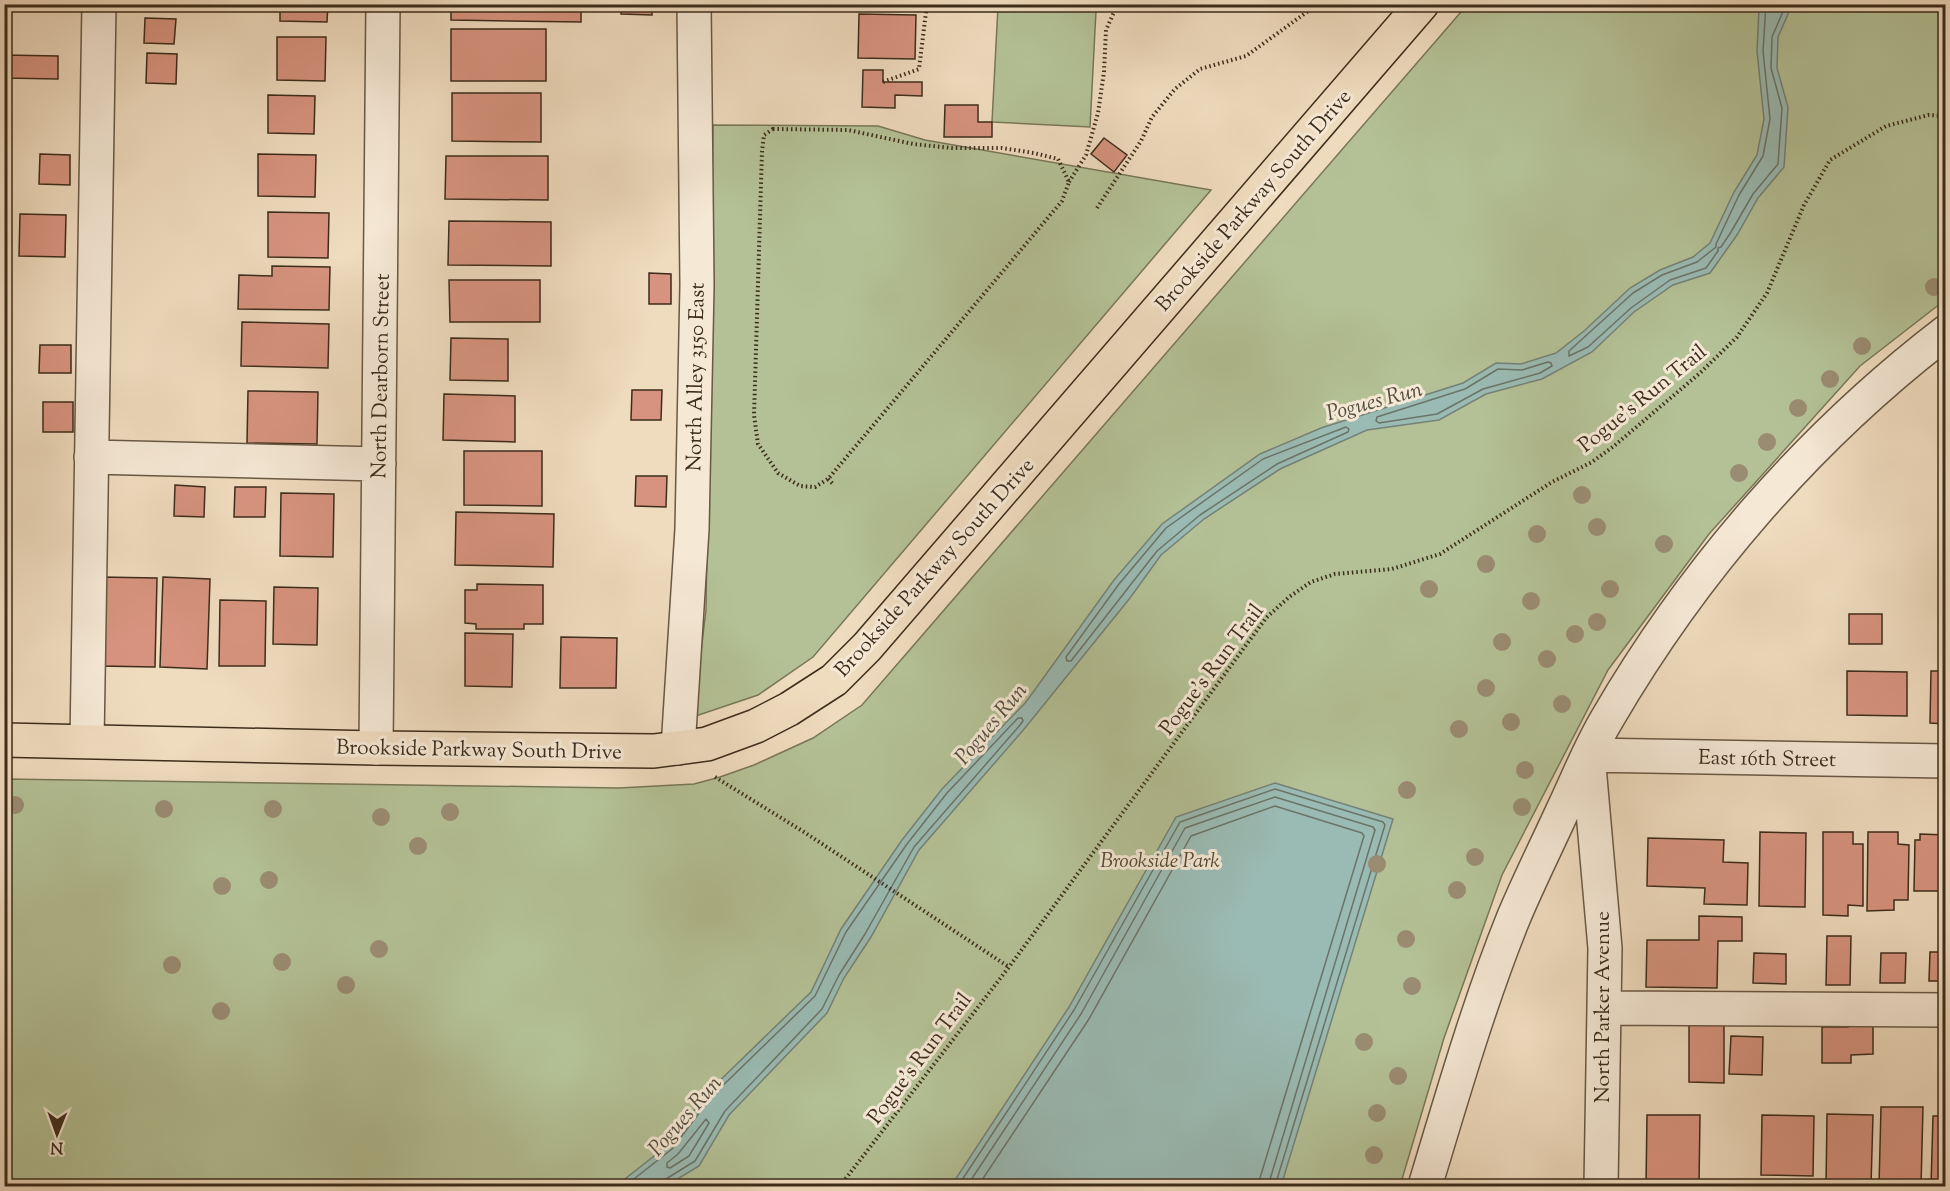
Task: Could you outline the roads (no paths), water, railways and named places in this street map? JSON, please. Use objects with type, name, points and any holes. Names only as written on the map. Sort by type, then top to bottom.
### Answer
[{"type":"main road","name":"Brookside Parkway South Drive","points":[[4,740],[654,751],[707,744],[756,726],[823,688],[850,664],[1422,4]]},
{"type":"street","points":[[87,741],[99,4]]},
{"type":"street","name":"North Dearborn Street","points":[[376,748],[383,4]]},
{"type":"street","name":"North Alley 3150 East","points":[[674,749],[692,529],[697,285],[694,4]]},
{"type":"street","points":[[1425,1186],[1473,1030],[1513,919],[1606,719],[1711,566],[1775,488],[1918,353],[1946,332]]},
{"type":"street","points":[[92,457],[379,464]]},
{"type":"street","name":"East 16th Street","points":[[1588,755],[1946,761]]},
{"type":"street","name":"North Parker Avenue","points":[[1588,755],[1605,948],[1600,1186]]},
{"type":"street","points":[[1604,1008],[1946,1010]]},
{"type":"water","points":[[1762,5],[1796,5],[1789,12],[1778,37],[1777,68],[1788,107],[1784,167],[1758,198],[1737,235],[1710,273],[1673,285],[1634,312],[1592,352],[1542,379],[1486,394],[1439,420],[1367,430],[1280,469],[1204,519],[1161,555],[1130,598],[1025,728],[919,850],[871,937],[844,978],[827,1013],[729,1115],[699,1166],[666,1186],[616,1186],[668,1145],[708,1092],[811,992],[841,929],[902,840],[942,789],[1026,702],[1114,580],[1162,524],[1260,454],[1321,428],[1463,383],[1496,363],[1521,364],[1556,353],[1584,331],[1630,288],[1660,270],[1693,257],[1710,243],[1734,192],[1757,155],[1764,119],[1757,51],[1759,9]]},
{"type":"water","points":[[1275,783],[1393,819],[1281,1186],[951,1186],[1069,1007],[1176,817]]},
{"type":"water label","name":"Pogues Run","points":[[1374,400]]},
{"type":"water label","name":"Pogues Run","points":[[990,723]]},
{"type":"water label","name":"Pogues Run","points":[[684,1115]]},
{"type":"park label","name":"Brookside Park","points":[[1160,860]]}]
